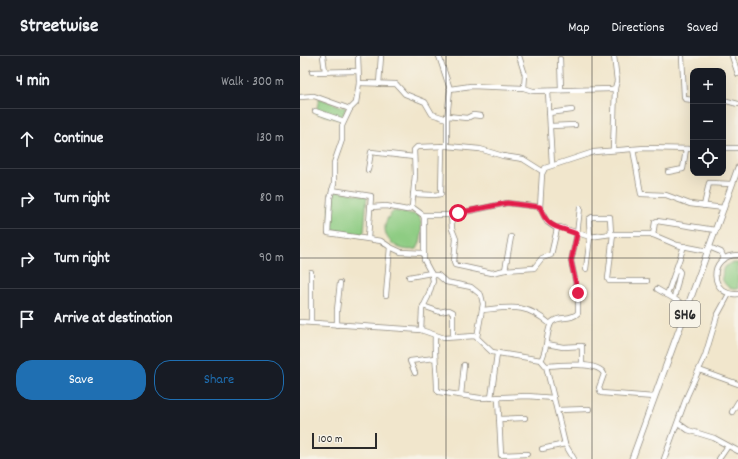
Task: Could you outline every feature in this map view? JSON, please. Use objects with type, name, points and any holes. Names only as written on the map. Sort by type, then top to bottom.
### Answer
[{"type":"main road","name":"SH6","points":[[632,459],[738,168]]},
{"type":"street","points":[[323,56],[325,71]]},
{"type":"street","points":[[358,56],[357,71],[359,83],[357,100],[355,105],[350,109],[341,128],[340,149],[334,163],[328,233],[368,238],[381,241],[390,248],[402,252],[423,253]]},
{"type":"street","points":[[379,84],[381,56]]},
{"type":"street","points":[[439,56],[450,89],[447,117],[448,146]]},
{"type":"street","points":[[519,56],[524,72],[524,88]]},
{"type":"street","points":[[613,150],[615,88],[617,81],[614,56]]},
{"type":"street","points":[[682,56],[684,96],[685,99],[690,100]]},
{"type":"street","points":[[732,56],[738,74]]},
{"type":"street","points":[[560,59],[561,90]]},
{"type":"street","points":[[312,72],[357,71]]},
{"type":"street","points":[[359,83],[396,84],[405,94],[425,102],[432,114],[447,117],[466,118],[473,115],[481,116]]},
{"type":"street","points":[[450,89],[471,86],[494,89],[524,88],[529,91],[615,88]]},
{"type":"street","points":[[548,91],[552,165]]},
{"type":"street","points":[[300,97],[314,96],[350,109]]},
{"type":"street","points":[[726,101],[738,104]]},
{"type":"street","points":[[549,113],[572,110]]},
{"type":"street","points":[[315,111],[344,121]]},
{"type":"street","points":[[550,126],[575,125]]},
{"type":"street","points":[[413,194],[441,194],[442,146]]},
{"type":"street","points":[[412,207],[414,157],[416,147],[448,146],[480,149],[503,156],[523,159],[542,171]]},
{"type":"street","points":[[726,148],[738,148]]},
{"type":"street","points":[[633,149],[641,194],[666,195],[684,203],[724,208]]},
{"type":"street","points":[[542,171],[552,165],[594,152],[633,149],[690,149]]},
{"type":"street","points":[[668,172],[683,169],[686,149]]},
{"type":"street","points":[[368,170],[371,152],[414,157]]},
{"type":"street","points":[[542,171],[540,207],[545,220],[557,228],[560,227],[577,234],[590,237],[612,234],[653,235],[684,246],[721,252],[724,258]]},
{"type":"street","points":[[704,206],[709,183],[732,184]]},
{"type":"street","points":[[332,190],[371,196],[368,238]]},
{"type":"street","points":[[412,207],[423,214],[451,214],[507,203],[540,207]]},
{"type":"street","points":[[371,207],[393,207],[407,210],[412,207]]},
{"type":"street","points":[[541,360],[547,344],[550,324],[555,320],[570,318],[578,313],[578,293],[571,261],[577,234],[580,208]]},
{"type":"street","points":[[421,330],[421,314],[423,306],[432,287],[432,274],[424,262],[423,253],[425,225],[423,214]]},
{"type":"street","points":[[451,214],[452,230],[456,239],[455,265],[489,273],[505,270],[534,268],[542,258],[550,257],[557,228]]},
{"type":"street","points":[[586,269],[590,237],[589,219],[592,217],[610,218],[612,234],[608,280],[647,281]]},
{"type":"street","points":[[653,235],[655,222],[657,221],[715,230]]},
{"type":"street","points":[[505,270],[511,237]]},
{"type":"street","points":[[668,295],[684,246]]},
{"type":"street","points":[[386,295],[390,248]]},
{"type":"street","points":[[738,254],[724,258],[719,262],[715,274],[719,286],[729,294],[738,294]]},
{"type":"street","points":[[674,298],[680,272],[677,268]]},
{"type":"street","points":[[311,272],[312,322]]},
{"type":"street","points":[[409,277],[437,274],[446,282],[468,285],[477,290],[482,298],[482,310],[477,337]]},
{"type":"street","points":[[337,325],[340,283]]},
{"type":"street","points":[[657,289],[688,307]]},
{"type":"street","points":[[664,459],[698,370],[705,356],[717,316],[729,294]]},
{"type":"street","points":[[423,306],[440,312],[449,310],[453,312],[453,337]]},
{"type":"street","points":[[482,310],[516,306],[537,313],[550,324]]},
{"type":"street","points":[[300,322],[421,330],[444,338],[471,335],[477,337],[488,350],[497,354],[541,360],[546,366],[565,444],[574,459]]},
{"type":"street","points":[[435,336],[438,391],[491,398],[523,396],[554,398]]},
{"type":"street","points":[[547,344],[563,347],[582,346],[582,365]]},
{"type":"street","points":[[491,398],[497,354]]},
{"type":"street","points":[[415,373],[410,361],[435,358]]},
{"type":"street","points":[[461,395],[464,365]]},
{"type":"street","points":[[546,366],[582,365],[600,369],[604,372],[599,388],[601,393],[654,397]]},
{"type":"street","points":[[698,370],[738,384]]},
{"type":"street","points":[[498,398],[501,455],[527,454]]},
{"type":"street","points":[[732,412],[738,402]]},
{"type":"street","points":[[557,410],[589,409]]},
{"type":"street","points":[[499,419],[525,418]]},
{"type":"street","points":[[678,423],[688,430],[714,438],[738,451]]},
{"type":"street","points":[[542,449],[565,444]]},
{"type":"street","points":[[719,459],[728,446]]},
{"type":"green space","points":[[319,98],[346,108],[341,120],[316,113]]},
{"type":"green space","points":[[335,190],[367,196],[364,232],[361,235],[332,230],[330,204],[332,194]]},
{"type":"green space","points":[[394,211],[419,215],[422,232],[417,249],[408,250],[400,248],[388,239],[385,232],[385,225],[388,218]]},
{"type":"green space","points":[[730,263],[738,263],[738,289],[728,287],[722,278],[723,269]]},
{"type":"route","points":[[458,213],[507,203],[540,207],[545,220],[550,225],[557,228],[560,227],[577,234],[571,261],[578,293]]}]
